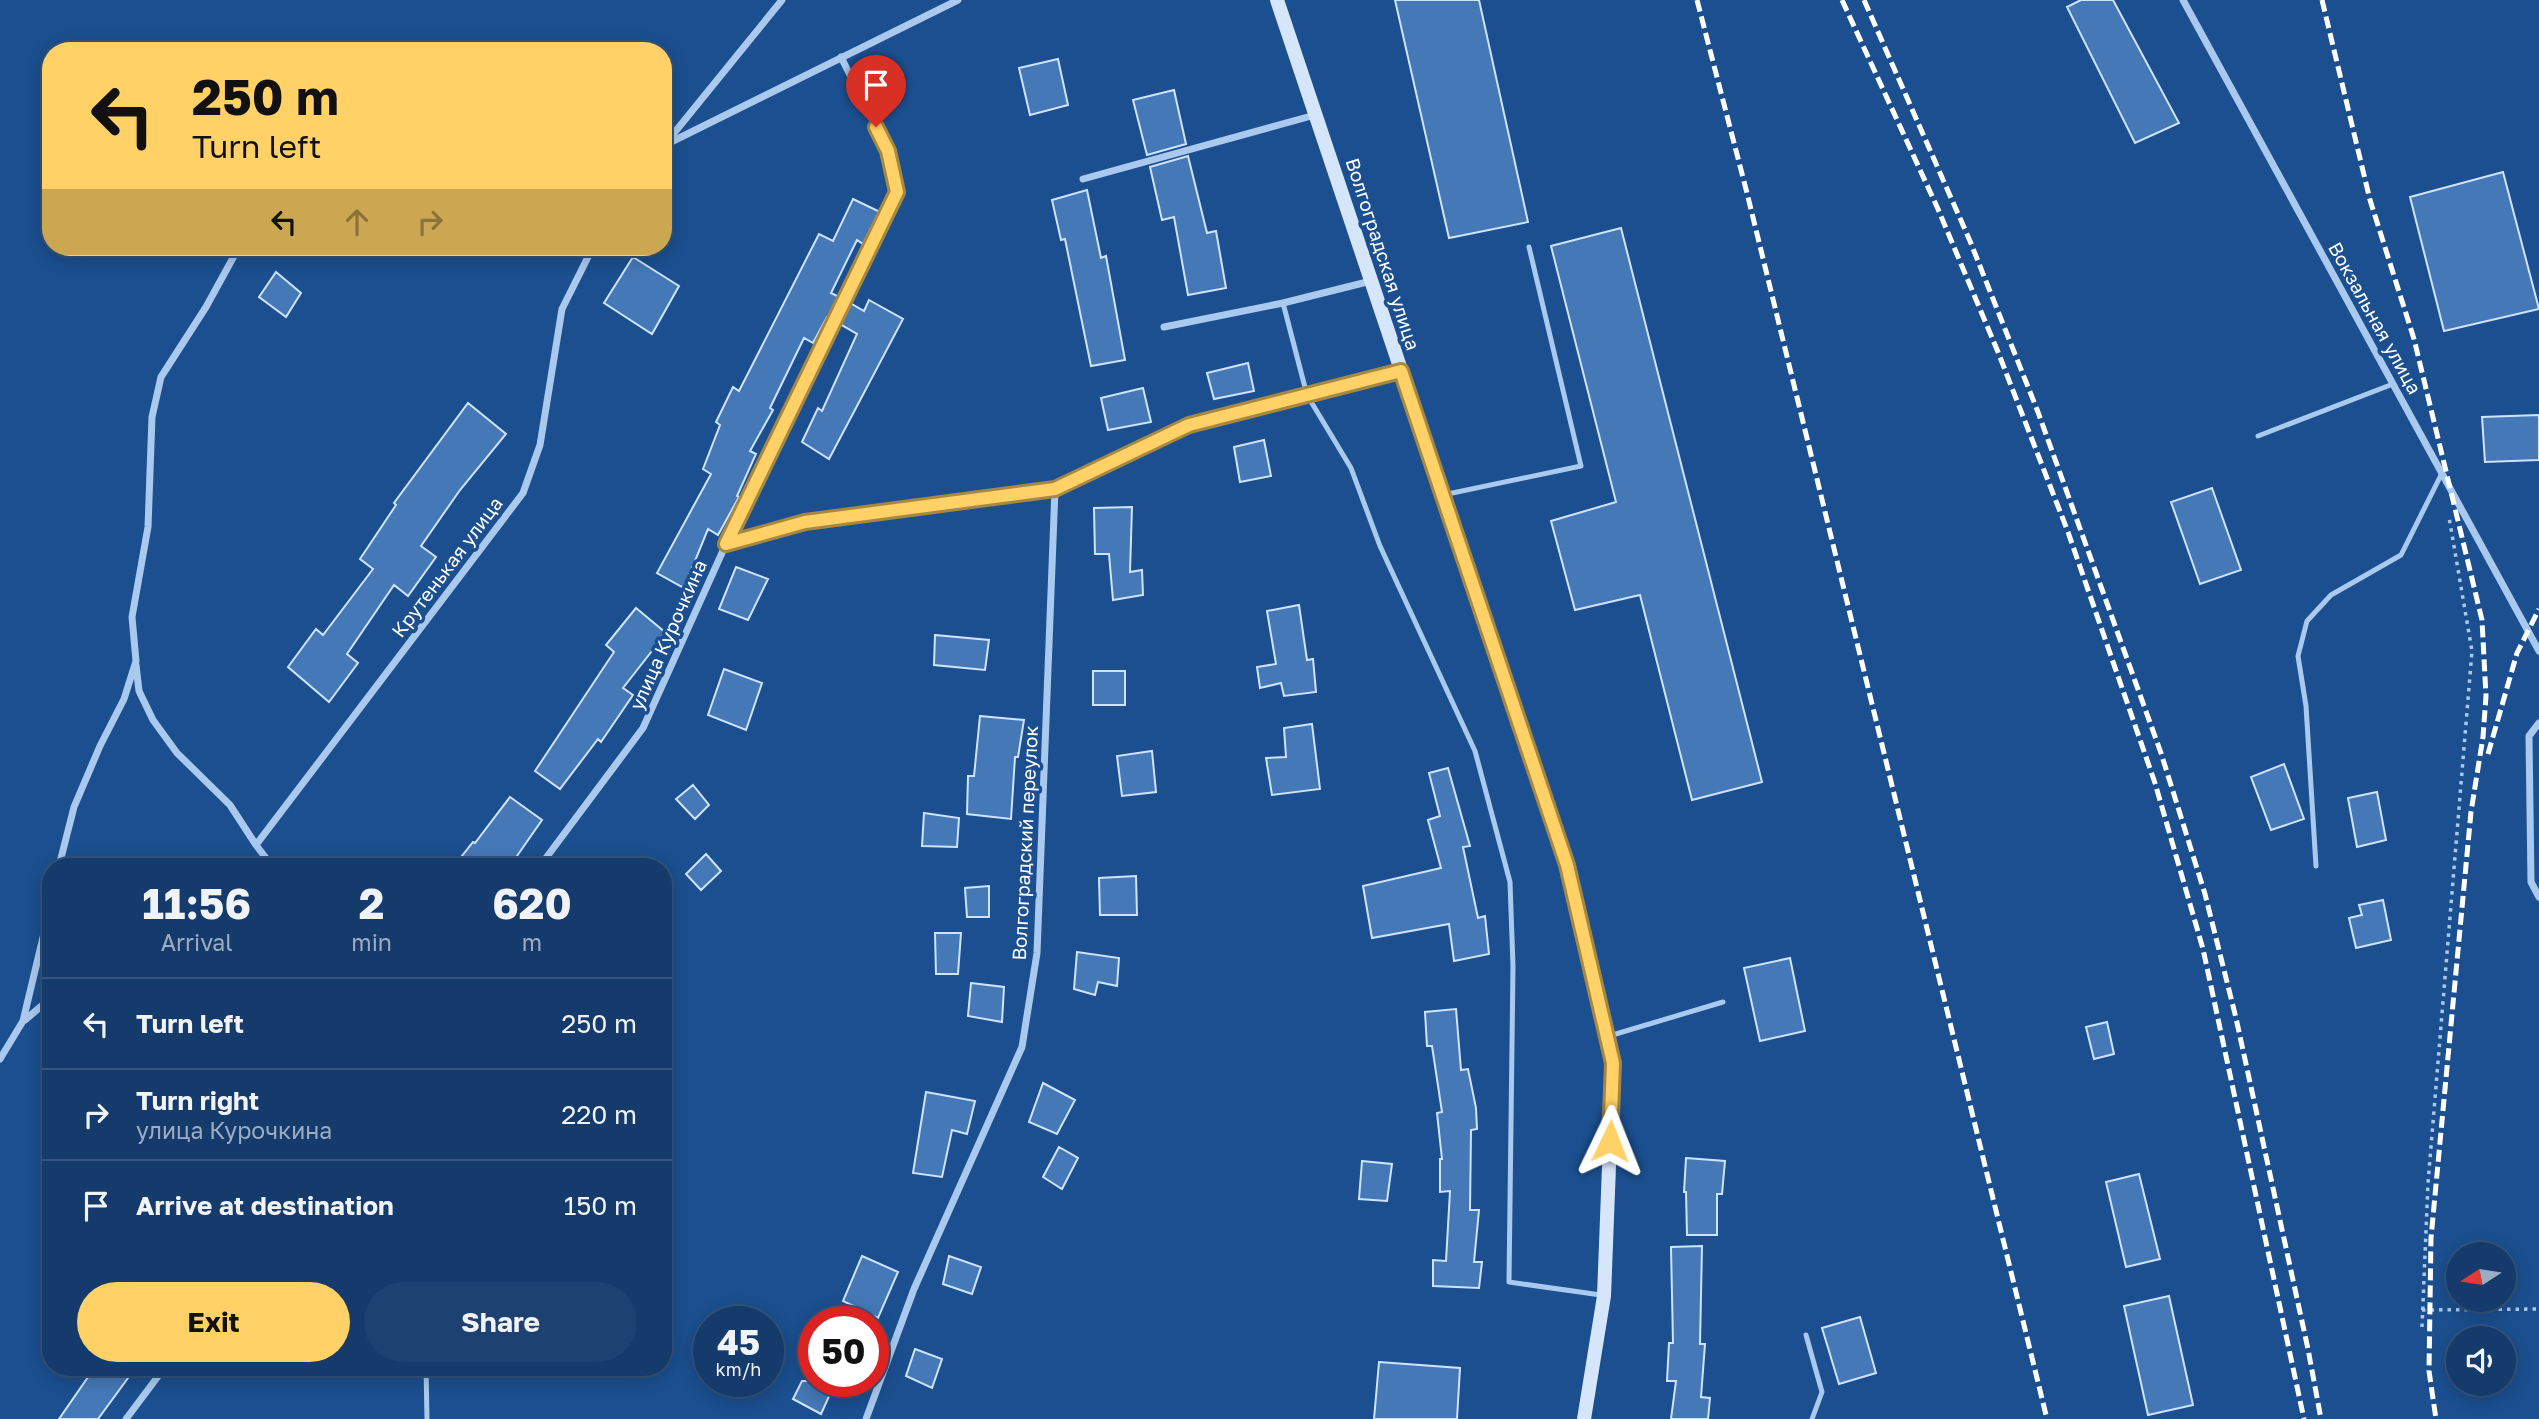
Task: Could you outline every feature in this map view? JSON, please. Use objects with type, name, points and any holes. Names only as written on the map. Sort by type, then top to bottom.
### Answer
[{"type":"main road","name":"Волгоградская улица","points":[[1277,0],[1567,865],[1613,1063],[1604,1296],[1584,1419]]},
{"type":"street","points":[[672,135],[782,0]]},
{"type":"street","points":[[672,142],[958,0]]},
{"type":"street","name":"Вокзальная улица","points":[[2183,0],[2539,651]]},
{"type":"street","name":"улица Курочкина","points":[[546,858],[643,729],[726,544],[897,192],[888,151],[841,57]]},
{"type":"street","points":[[1083,179],[1316,115]]},
{"type":"street","points":[[234,256],[206,307],[161,377],[152,417],[148,527],[132,617],[139,691],[153,720],[177,753],[230,805],[266,858]]},
{"type":"street","name":"Крутенькая улица","points":[[256,845],[523,493],[540,445],[562,309],[588,256]]},
{"type":"street","points":[[1164,327],[1283,303],[1371,281]]},
{"type":"street","points":[[726,544],[805,522],[1055,489],[1189,425],[1401,371]]},
{"type":"street","name":"Волгоградский переулок","points":[[866,1419],[914,1289],[1022,1047],[1037,953],[1055,489]]},
{"type":"street","points":[[61,858],[74,807],[124,699],[136,661]]},
{"type":"street","points":[[2539,723],[2529,736],[2531,882],[2539,897]]},
{"type":"street","points":[[0,1059],[23,1021],[42,942]]},
{"type":"street","points":[[23,1021],[42,1005]]},
{"type":"street","points":[[126,1419],[158,1376]]},
{"type":"lane","points":[[1443,495],[1581,466],[1529,247]]},
{"type":"lane","points":[[1283,303],[1307,395],[1351,468],[1380,546],[1475,751],[1510,883],[1513,965],[1509,1282],[1604,1296]]},
{"type":"lane","points":[[2258,436],[2393,384]]},
{"type":"lane","points":[[2316,866],[2306,706],[2298,656],[2307,621],[2331,595],[2401,555],[2442,473]]},
{"type":"lane","points":[[1607,1036],[1723,1002]]},
{"type":"lane","points":[[1806,1335],[1822,1392],[1812,1419]]},
{"type":"lane","points":[[426,1376],[427,1419]]},
{"type":"path","points":[[2422,1327],[2428,1183],[2472,651],[2449,514]]},
{"type":"path","points":[[2422,1310],[2539,1309]]},
{"type":"building","points":[[1395,0],[1479,0],[1528,222],[1449,238]]},
{"type":"building","points":[[2081,0],[2113,0],[2179,123],[2135,143],[2067,7]]},
{"type":"building","points":[[1058,59],[1068,105],[1030,115],[1019,68]]},
{"type":"building","points":[[1174,90],[1186,144],[1147,155],[1133,100]]},
{"type":"building","points":[[1188,156],[1207,233],[1216,231],[1226,288],[1188,295],[1174,217],[1162,220],[1150,167]]},
{"type":"building","points":[[2503,172],[2539,309],[2444,331],[2410,197]]},
{"type":"building","points":[[1087,190],[1101,258],[1106,256],[1125,360],[1091,366],[1065,239],[1061,240],[1052,200]]},
{"type":"building","points":[[853,199],[880,212],[863,244],[857,240],[831,293],[839,297],[829,318],[827,317],[813,343],[804,338],[770,408],[773,410],[750,451],[756,454],[737,496],[739,497],[718,535],[708,529],[684,588],[657,573],[711,474],[703,469],[720,425],[716,422],[733,387],[739,391],[819,234],[833,241]]},
{"type":"building","points":[[1621,228],[1762,782],[1692,800],[1640,595],[1575,610],[1551,521],[1616,502],[1551,246]]},
{"type":"building","points":[[633,257],[679,286],[652,334],[604,303]]},
{"type":"building","points":[[276,272],[301,293],[286,317],[259,297]]},
{"type":"building","points":[[869,300],[903,319],[829,459],[802,442],[818,408],[822,411],[857,334],[840,324],[850,303],[864,311]]},
{"type":"building","points":[[1248,363],[1254,391],[1214,399],[1207,373]]},
{"type":"building","points":[[1143,388],[1151,422],[1108,430],[1101,398]]},
{"type":"building","points":[[468,403],[506,434],[460,490],[421,546],[436,557],[408,596],[394,585],[347,654],[358,663],[329,702],[288,667],[316,629],[323,635],[373,569],[360,559],[396,505],[394,503]]},
{"type":"building","points":[[2539,415],[2539,460],[2485,462],[2482,417]]},
{"type":"building","points":[[1264,440],[1271,476],[1240,482],[1234,447]]},
{"type":"building","points":[[2212,488],[2241,570],[2200,584],[2171,502]]},
{"type":"building","points":[[1132,507],[1130,572],[1142,570],[1143,595],[1113,600],[1109,554],[1095,554],[1094,508]]},
{"type":"building","points":[[736,567],[768,579],[748,620],[719,609]]},
{"type":"building","points":[[1299,605],[1307,660],[1313,659],[1316,692],[1284,696],[1281,683],[1260,688],[1257,667],[1276,664],[1267,611]]},
{"type":"building","points":[[636,608],[666,633],[623,688],[633,695],[601,742],[598,739],[560,789],[535,771],[614,652],[606,645]]},
{"type":"building","points":[[935,635],[989,640],[985,670],[934,665]]},
{"type":"building","points":[[724,669],[762,683],[746,730],[708,715]]},
{"type":"building","points":[[1093,671],[1125,671],[1125,705],[1093,705]]},
{"type":"building","points":[[980,716],[1024,720],[1018,757],[1015,757],[1011,819],[967,814],[968,776],[974,776]]},
{"type":"building","points":[[1312,724],[1320,789],[1272,795],[1266,758],[1286,757],[1284,728]]},
{"type":"building","points":[[1152,751],[1156,792],[1122,796],[1117,756]]},
{"type":"building","points":[[2284,764],[2304,819],[2271,830],[2251,777]]},
{"type":"building","points":[[1448,768],[1470,846],[1463,847],[1478,918],[1485,916],[1489,954],[1454,961],[1449,924],[1372,938],[1363,886],[1441,868],[1428,820],[1440,816],[1429,773]]},
{"type":"building","points":[[693,785],[709,805],[695,819],[676,799]]},
{"type":"building","points":[[2377,792],[2386,840],[2357,847],[2348,798]]},
{"type":"building","points":[[510,797],[542,820],[516,858],[460,858],[473,842],[475,843]]},
{"type":"building","points":[[924,813],[959,818],[957,847],[922,846]]},
{"type":"building","points":[[706,854],[721,871],[701,890],[686,874]]},
{"type":"building","points":[[1136,876],[1137,915],[1100,915],[1099,878]]},
{"type":"building","points":[[989,886],[989,917],[967,917],[965,888]]},
{"type":"building","points":[[2383,900],[2391,940],[2356,948],[2349,918],[2362,915],[2359,905]]},
{"type":"building","points":[[935,933],[961,933],[958,974],[936,974]]},
{"type":"building","points":[[1077,952],[1119,958],[1117,986],[1098,982],[1095,995],[1074,989]]},
{"type":"building","points":[[1790,958],[1805,1031],[1760,1041],[1744,968]]},
{"type":"building","points":[[971,983],[1004,987],[1002,1022],[968,1016]]},
{"type":"building","points":[[1456,1009],[1461,1070],[1468,1069],[1476,1108],[1477,1129],[1471,1130],[1470,1210],[1479,1210],[1474,1262],[1482,1262],[1479,1288],[1433,1286],[1433,1260],[1446,1261],[1450,1191],[1440,1192],[1442,1159],[1437,1113],[1442,1112],[1432,1046],[1427,1046],[1425,1012]]},
{"type":"building","points":[[2107,1022],[2114,1054],[2094,1059],[2086,1027]]},
{"type":"building","points":[[1043,1083],[1075,1100],[1057,1134],[1029,1122]]},
{"type":"building","points":[[926,1092],[975,1101],[967,1134],[952,1130],[942,1177],[913,1173]]},
{"type":"building","points":[[1059,1147],[1078,1158],[1062,1189],[1043,1177]]},
{"type":"building","points":[[1686,1158],[1725,1161],[1722,1194],[1717,1194],[1717,1235],[1687,1235],[1684,1192]]},
{"type":"building","points":[[1362,1161],[1392,1164],[1387,1201],[1359,1199]]},
{"type":"building","points":[[2139,1174],[2160,1259],[2126,1267],[2106,1182]]},
{"type":"building","points":[[1702,1246],[1700,1344],[1705,1344],[1701,1397],[1710,1398],[1708,1419],[1671,1419],[1676,1381],[1667,1381],[1669,1343],[1673,1343],[1671,1247]]},
{"type":"building","points":[[862,1256],[898,1272],[883,1306],[853,1306],[843,1301]]},
{"type":"building","points":[[949,1256],[981,1267],[972,1294],[943,1284]]},
{"type":"building","points":[[2169,1296],[2193,1405],[2148,1415],[2124,1306]]},
{"type":"building","points":[[1860,1317],[1876,1373],[1839,1384],[1822,1328]]},
{"type":"building","points":[[915,1349],[942,1359],[932,1388],[906,1376]]},
{"type":"building","points":[[1379,1362],[1460,1368],[1457,1419],[1374,1419]]},
{"type":"building","points":[[89,1376],[129,1376],[98,1419],[59,1419]]},
{"type":"building","points":[[798,1389],[798,1397],[829,1397],[821,1414],[793,1399]]},
{"type":"railway","points":[[1697,0],[1747,193],[2047,1419]]},
{"type":"railway","points":[[1842,0],[1938,209],[1998,352],[2068,532],[2155,783],[2203,949],[2304,1419]]},
{"type":"railway","points":[[1864,0],[1970,241],[2038,412],[2161,753],[2205,894],[2236,1018],[2321,1419]]},
{"type":"railway","points":[[2322,0],[2370,200],[2414,339],[2482,620],[2486,696],[2483,737],[2471,812],[2431,1238],[2429,1371],[2436,1419]]},
{"type":"railway","points":[[2488,754],[2517,653],[2539,609]]},
{"type":"route","points":[[876,127],[888,151],[897,192],[726,544],[805,522],[1055,489],[1189,425],[1401,371],[1567,865],[1613,1063],[1610,1141]]}]
